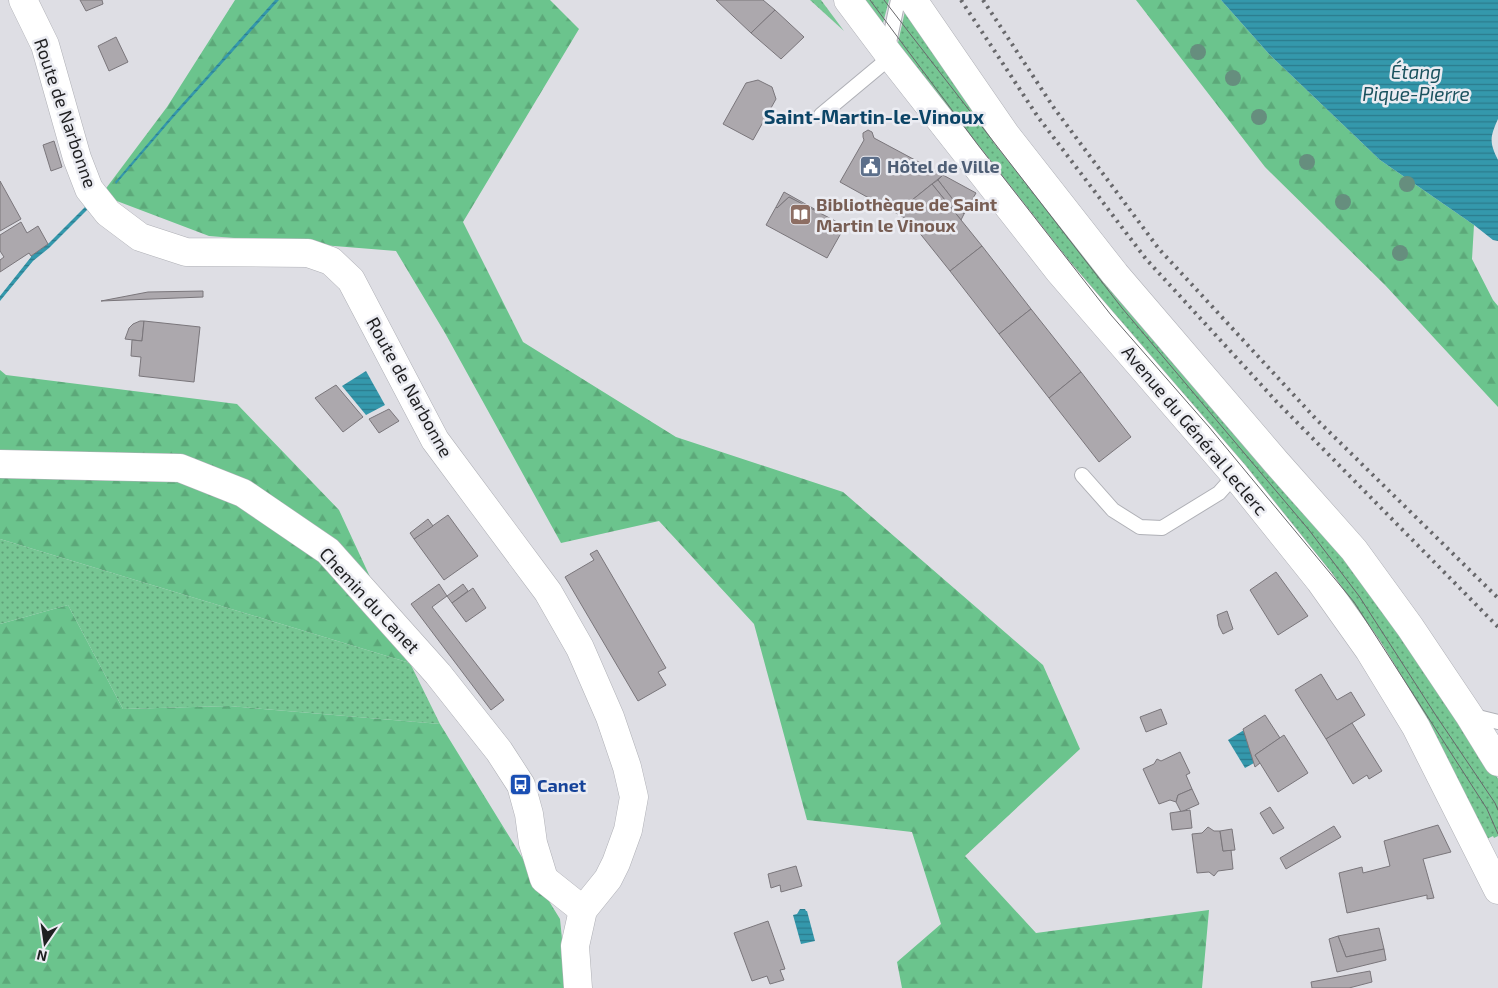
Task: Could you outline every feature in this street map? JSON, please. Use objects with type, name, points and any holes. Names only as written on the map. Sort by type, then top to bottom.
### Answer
[{"type":"street","name":"Route de Narbonne","points":[[23,0],[45,45],[78,158],[89,188],[108,213],[140,237],[186,252],[308,253],[330,261],[351,280],[436,440],[548,592],[580,648],[610,717],[627,767],[634,797],[628,830],[616,863],[608,879],[582,910],[575,946],[578,988]]},
{"type":"street","name":"Avenue du Général Leclerc","points":[[848,0],[1059,271],[1235,475],[1320,581],[1368,650],[1416,727],[1498,890]]},
{"type":"street","points":[[913,0],[1006,134],[1115,274],[1354,550],[1410,627],[1469,714],[1498,762]]},
{"type":"street","name":"Chemin du Canet","points":[[0,464],[180,468],[243,493],[328,551],[438,674],[498,751],[521,785],[529,814],[533,843],[544,879],[582,910]]},
{"type":"lane","points":[[822,116],[881,65],[887,52],[898,0]]},
{"type":"lane","points":[[1082,476],[1113,510],[1140,527],[1162,528],[1219,493],[1235,475]]},
{"type":"lane","points":[[1469,714],[1498,722]]},
{"type":"green space","points":[[235,0],[550,0],[579,29],[463,222],[523,342],[676,437],[843,492],[1043,665],[1080,749],[965,856],[1036,933],[1209,910],[1202,988],[902,988],[897,962],[941,924],[912,832],[807,820],[754,624],[659,521],[561,543],[445,333],[396,251],[209,236],[101,195],[167,107]]},
{"type":"green space","points":[[810,0],[821,0],[844,31]]},
{"type":"green space","points":[[862,0],[889,0],[882,27]]},
{"type":"green space","points":[[1136,0],[1221,0],[1269,54],[1380,160],[1474,225],[1472,259],[1498,306],[1498,407],[1385,285],[1265,167]]},
{"type":"green space","points":[[905,11],[1350,557],[1481,750],[1498,779],[1498,836],[1485,840],[1461,790],[1137,357],[897,47]]},
{"type":"green space","points":[[0,370],[6,375],[237,404],[339,510],[410,663],[0,539]]},
{"type":"green space","points":[[0,539],[410,663],[440,724],[229,706],[123,709],[68,605],[0,624]]},
{"type":"green space","points":[[68,605],[123,709],[229,706],[440,724],[560,919],[567,988],[0,988],[0,624]]},
{"type":"water","points":[[275,0],[279,0],[116,184],[115,182],[173,114]]},
{"type":"water","name":"Étang Pique-Pierre","points":[[1221,0],[1498,0],[1498,119],[1493,130],[1492,144],[1498,160],[1498,241],[1493,240],[1380,160],[1269,54]]},
{"type":"water","points":[[87,205],[90,207],[49,248],[33,261],[0,301],[0,296],[31,256],[49,243]]},
{"type":"water","points":[[366,371],[385,405],[366,415],[342,386]]},
{"type":"water","points":[[1244,730],[1254,763],[1245,768],[1228,740]]},
{"type":"water","points":[[800,909],[807,911],[815,941],[801,944],[793,915],[797,914]]},
{"type":"building","points":[[80,0],[102,0],[103,4],[86,11]]},
{"type":"building","points":[[716,0],[763,0],[775,10],[751,33]]},
{"type":"building","points":[[775,10],[804,37],[781,59],[751,33]]},
{"type":"building","points":[[116,37],[128,62],[109,71],[98,46]]},
{"type":"building","points":[[758,80],[772,87],[776,99],[753,140],[723,124],[746,83]]},
{"type":"building","points":[[868,130],[872,132],[874,138],[943,175],[896,213],[840,182],[864,140],[863,133]]},
{"type":"building","points":[[54,141],[62,167],[51,171],[43,145]]},
{"type":"building","points":[[943,175],[976,193],[964,214],[938,180]]},
{"type":"building","points":[[938,180],[964,214],[961,220],[932,184]]},
{"type":"building","points":[[0,181],[21,219],[0,231]]},
{"type":"building","points":[[932,184],[982,246],[950,271],[910,221],[896,213]]},
{"type":"building","points":[[784,192],[818,211],[789,197],[777,208]]},
{"type":"building","points":[[789,197],[845,226],[827,258],[766,225],[776,207]]},
{"type":"building","points":[[21,222],[27,233],[38,226],[48,244],[31,256],[29,253],[0,272],[0,260],[4,257],[0,251],[0,235]]},
{"type":"building","points":[[982,246],[1031,309],[999,334],[950,271]]},
{"type":"building","points":[[203,291],[203,297],[101,301],[148,292]]},
{"type":"building","points":[[1031,309],[1081,372],[1049,398],[999,334]]},
{"type":"building","points":[[140,321],[144,321],[142,341],[125,339],[129,328]]},
{"type":"building","points":[[144,321],[200,327],[194,382],[139,376],[141,357],[131,356],[132,340],[142,341]]},
{"type":"building","points":[[1081,372],[1131,437],[1099,462],[1049,398]]},
{"type":"building","points":[[336,385],[363,417],[343,432],[315,398]]},
{"type":"building","points":[[389,409],[399,421],[379,433],[369,419]]},
{"type":"building","points":[[448,515],[478,556],[444,580],[414,539]]},
{"type":"building","points":[[428,519],[433,526],[414,539],[410,533]]},
{"type":"building","points":[[597,550],[666,668],[658,672],[666,685],[638,701],[565,577],[594,560],[590,554]]},
{"type":"building","points":[[1276,572],[1308,616],[1278,635],[1250,590]]},
{"type":"building","points":[[439,584],[447,596],[432,607],[504,700],[491,710],[411,604]]},
{"type":"building","points":[[463,584],[468,591],[452,603],[447,596]]},
{"type":"building","points":[[473,588],[486,608],[466,622],[452,603]]},
{"type":"building","points":[[1227,611],[1233,629],[1223,634],[1217,615]]},
{"type":"building","points":[[1321,674],[1337,700],[1351,692],[1365,715],[1326,739],[1295,690]]},
{"type":"building","points":[[1161,709],[1167,724],[1146,732],[1140,717]]},
{"type":"building","points":[[1265,715],[1280,738],[1255,755],[1260,763],[1255,767],[1243,729]]},
{"type":"building","points":[[1352,723],[1382,771],[1369,779],[1367,775],[1353,784],[1326,739]]},
{"type":"building","points":[[1284,735],[1308,773],[1278,792],[1255,755]]},
{"type":"building","points":[[1180,752],[1190,773],[1186,775],[1192,789],[1178,795],[1176,802],[1170,800],[1159,804],[1143,769],[1154,764],[1157,759],[1161,761]]},
{"type":"building","points":[[1192,789],[1199,804],[1181,812],[1176,802],[1178,795]]},
{"type":"building","points":[[1270,807],[1284,828],[1273,834],[1260,813]]},
{"type":"building","points":[[1190,810],[1192,828],[1172,830],[1170,813]]},
{"type":"building","points":[[1438,825],[1451,852],[1423,859],[1434,898],[1427,899],[1427,895],[1347,913],[1339,873],[1362,867],[1363,873],[1390,866],[1384,841]]},
{"type":"building","points":[[1334,826],[1341,837],[1286,869],[1280,858]]},
{"type":"building","points":[[1208,827],[1214,831],[1220,831],[1223,851],[1231,850],[1233,869],[1218,871],[1214,876],[1209,872],[1197,873],[1192,834],[1202,833]]},
{"type":"building","points":[[1232,829],[1235,850],[1223,851],[1220,831]]},
{"type":"building","points":[[796,866],[802,886],[781,892],[780,885],[771,888],[768,874]]},
{"type":"building","points":[[768,921],[785,969],[780,970],[784,980],[770,984],[767,976],[752,981],[734,933]]},
{"type":"building","points":[[1379,928],[1384,949],[1346,957],[1338,936]]},
{"type":"building","points":[[1338,936],[1346,957],[1384,949],[1386,960],[1337,972],[1329,939]]},
{"type":"building","points":[[1370,971],[1372,982],[1349,988],[1312,988],[1311,982]]},
{"type":"tram line","points":[[870,0],[978,145],[1111,315],[1209,427],[1354,602],[1487,809],[1498,834]]},
{"type":"tram line","points":[[884,0],[1122,308],[1309,530],[1359,596],[1498,810]]},
{"type":"railway","points":[[961,0],[1038,117],[1146,259],[1276,401],[1498,627]]},
{"type":"railway","points":[[983,0],[1054,108],[1159,249],[1315,418],[1498,598]]},
{"type":"place","name":"Hôtel de Ville","points":[[871,166]]},
{"type":"place","name":"Bibliothèque de Saint Martin le Vinoux","points":[[800,214]]},
{"type":"place","name":"Canet","points":[[521,785]]},
{"type":"district","name":"Saint-Martin-le-Vinoux","points":[[874,116]]}]
